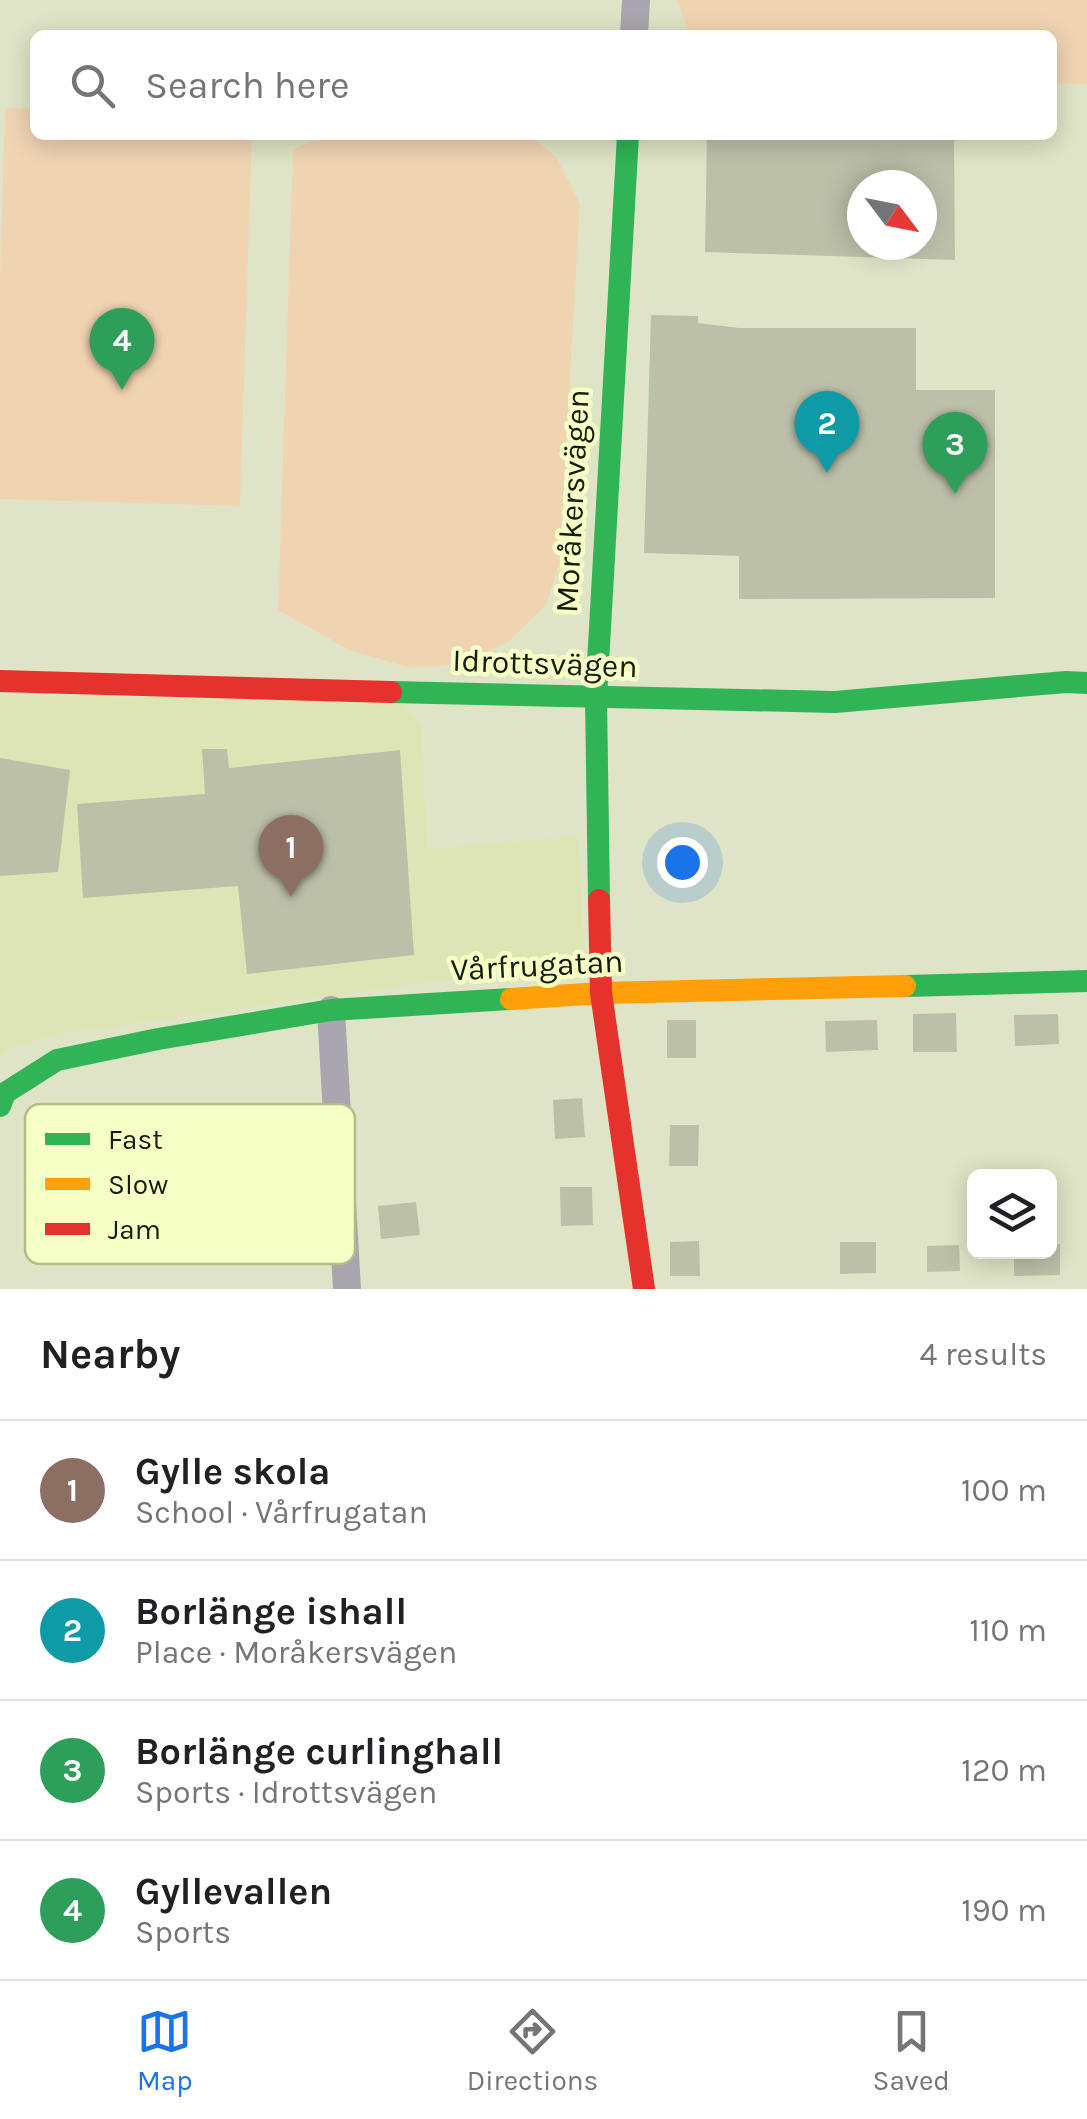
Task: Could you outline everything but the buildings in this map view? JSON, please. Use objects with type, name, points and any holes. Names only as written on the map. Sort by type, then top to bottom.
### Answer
[{"type":"street","points":[[634,30],[636,0]]},
{"type":"street","name":"Moråkersvägen","points":[[628,140],[596,698],[601,993],[644,1289]]},
{"type":"street","name":"Idrottsvägen","points":[[0,681],[835,702],[1087,683]]},
{"type":"street","name":"Vårfrugatan","points":[[2,1099],[57,1060],[331,1010],[601,993],[1087,981]]},
{"type":"street","points":[[331,1010],[336,1104]]},
{"type":"street","points":[[346,1264],[347,1289]]},
{"type":"shaded area","points":[[677,0],[1087,0],[1087,84],[1057,83],[1057,30],[688,30]]},
{"type":"shaded area","points":[[5,108],[30,109],[30,140],[252,140],[240,506],[0,499]]},
{"type":"shaded area","points":[[317,140],[535,140],[557,158],[580,204],[559,565],[546,605],[507,643],[456,665],[407,667],[349,650],[278,610],[293,149]]},
{"type":"shaded area","points":[[0,695],[402,702],[422,727],[427,849],[578,836],[584,944],[548,965],[48,1036],[4,1050],[0,1060]]},
{"type":"traffic: fast","points":[[599,900],[596,698],[628,140]]},
{"type":"traffic: fast","points":[[391,692],[835,702],[1087,683]]},
{"type":"traffic: fast","points":[[905,986],[1087,981]]},
{"type":"traffic: fast","points":[[0,1106],[5,1093],[57,1060],[331,1010],[511,999]]},
{"type":"traffic: slow","points":[[511,999],[601,993],[905,986]]},
{"type":"traffic: jam","points":[[0,681],[391,692]]},
{"type":"traffic: jam","points":[[599,900],[601,993],[644,1289]]},
{"type":"place","name":"Gyllevallen","points":[[122,390]]},
{"type":"place","name":"Borlänge ishall","points":[[827,473]]},
{"type":"place","name":"Borlänge curlinghall","points":[[955,494]]},
{"type":"place","name":"Gylle skola","points":[[291,897]]}]
